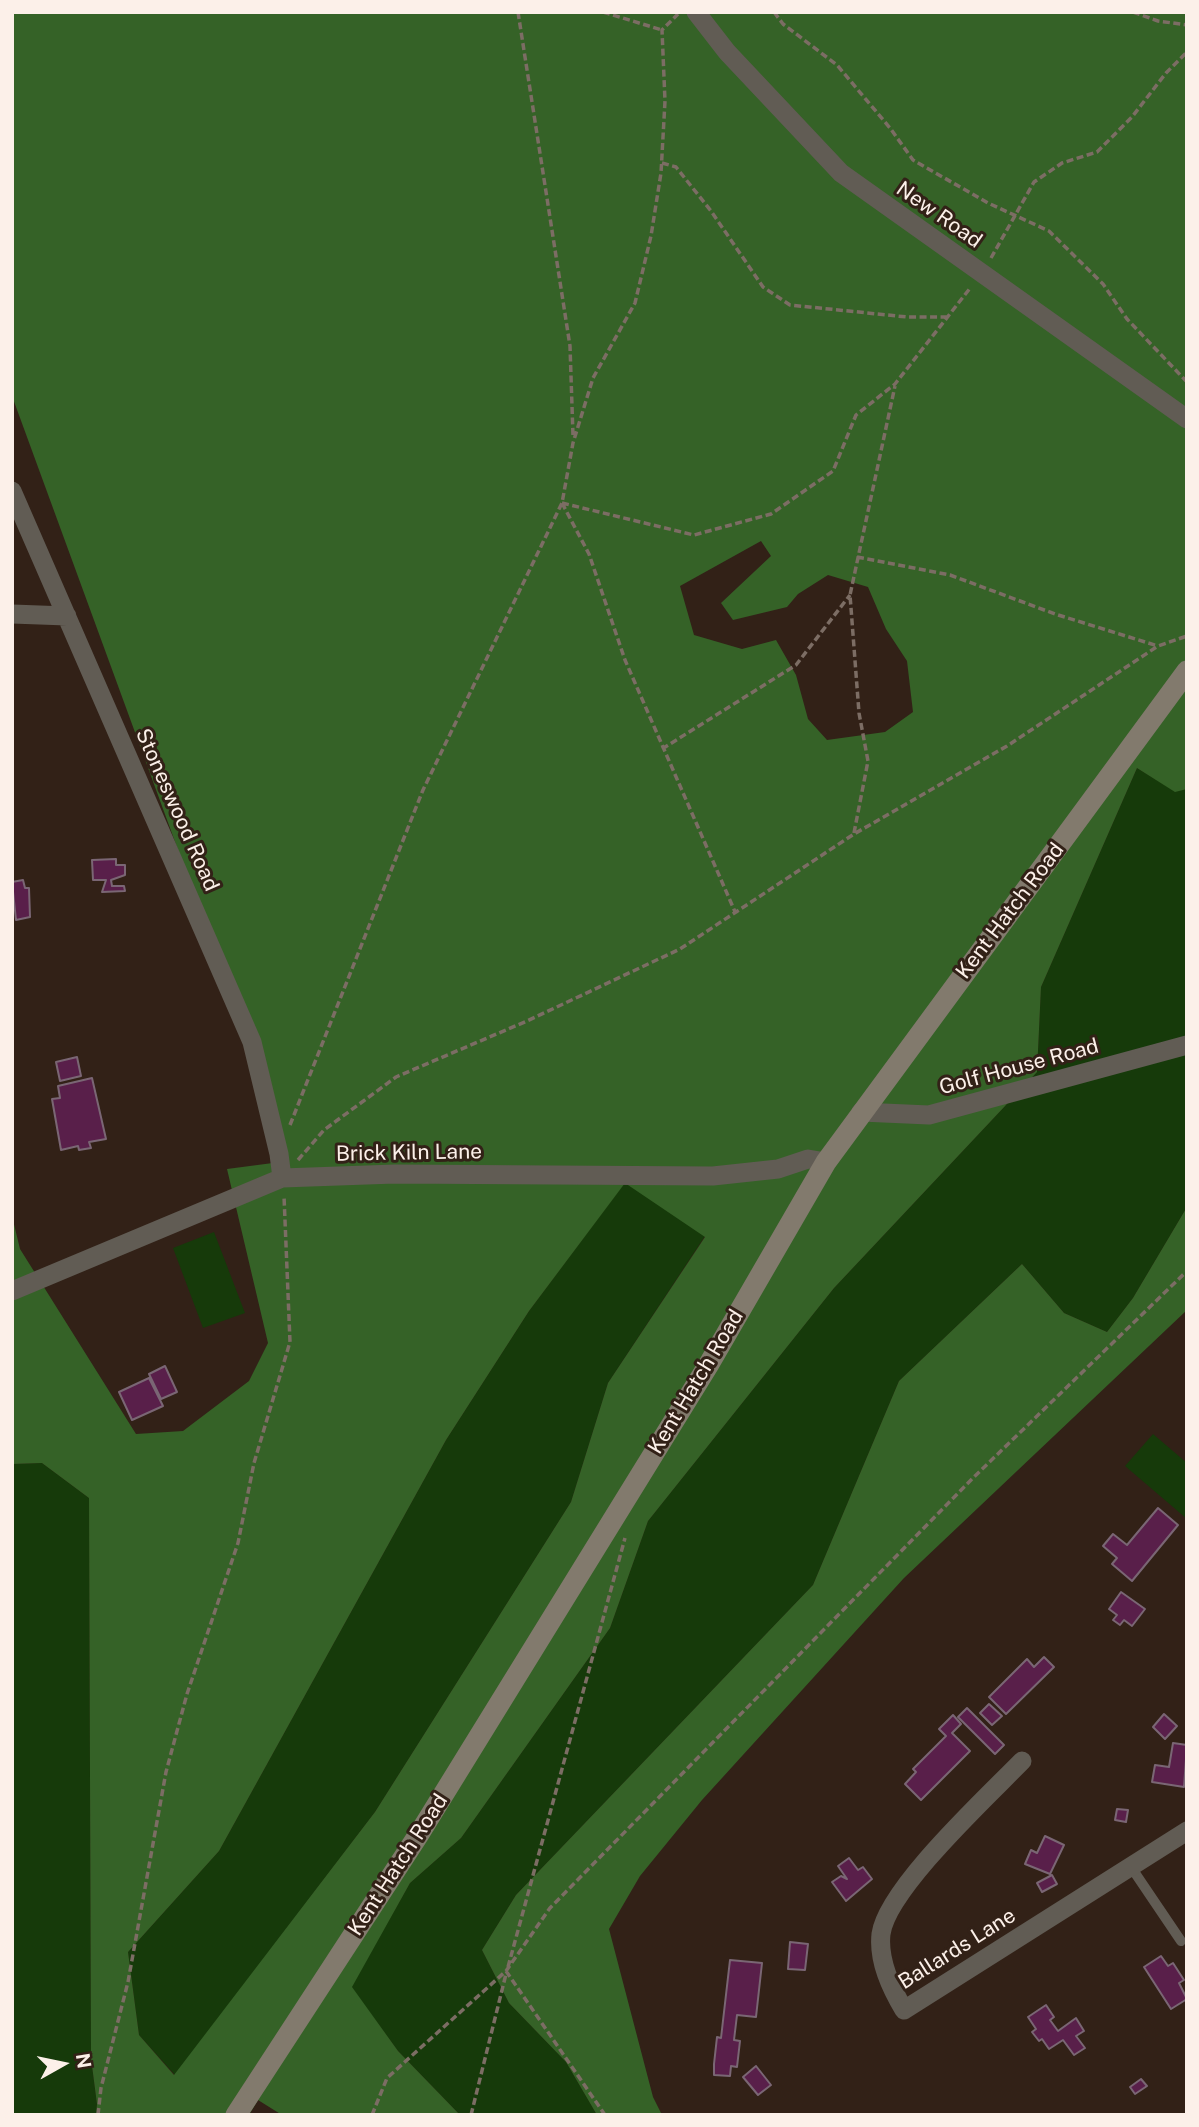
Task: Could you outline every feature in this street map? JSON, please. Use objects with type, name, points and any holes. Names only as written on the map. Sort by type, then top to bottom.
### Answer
[{"type":"main road","name":"Kent Hatch Road","points":[[236,2115],[419,1834],[709,1364],[826,1162],[1187,671]]},
{"type":"street","name":"New Road","points":[[696,12],[727,52],[841,173],[1187,419]]},
{"type":"street","name":"Stoneswood Road","points":[[12,491],[252,1042],[279,1154],[282,1178]]},
{"type":"street","points":[[12,614],[67,616]]},
{"type":"street","name":"Golf House Road","points":[[861,1112],[929,1115],[1187,1045]]},
{"type":"street","name":"Brick Kiln Lane","points":[[12,1291],[282,1178],[395,1174],[713,1176],[778,1168],[808,1158],[826,1162]]},
{"type":"street","name":"Ballards Lane","points":[[1022,1761],[934,1850],[892,1907],[881,1934],[887,1982],[904,2010],[1187,1831]]},
{"type":"lane","points":[[1131,1867],[1181,1941]]},
{"type":"path","points":[[518,12],[570,346],[573,443]]},
{"type":"path","points":[[603,12],[663,30]]},
{"type":"path","points":[[279,1154],[423,790],[562,503],[573,443],[593,378],[635,303],[651,236],[662,163],[665,101],[663,30],[680,12]]},
{"type":"path","points":[[774,12],[783,24],[837,65],[913,160],[988,203],[1017,214],[1049,231],[1103,284],[1126,319],[1187,382]]},
{"type":"path","points":[[1134,13],[1158,21],[1187,25]]},
{"type":"path","points":[[562,503],[695,535],[771,514],[833,471],[856,415],[895,384],[982,273],[1034,182],[1062,163],[1097,152],[1132,117],[1166,73],[1187,52]]},
{"type":"path","points":[[662,163],[676,167],[711,211],[763,287],[790,305],[907,317],[948,317]]},
{"type":"path","points":[[854,834],[868,761],[859,713],[850,595],[895,384]]},
{"type":"path","points":[[562,503],[589,554],[625,660],[662,750],[736,914]]},
{"type":"path","points":[[857,557],[950,575],[1055,614],[1158,646]]},
{"type":"path","points":[[662,750],[796,665],[850,595]]},
{"type":"path","points":[[98,2115],[101,2088],[128,1982],[166,1772],[187,1694],[238,1543],[254,1463],[290,1342],[286,1208],[282,1178],[324,1130],[396,1077],[527,1021],[680,949],[854,834],[1007,746],[1158,646],[1187,636]]},
{"type":"path","points":[[372,2115],[387,2078],[506,1971],[550,1908],[965,1485],[1187,1271]]},
{"type":"path","points":[[471,2115],[506,1971],[625,1536]]},
{"type":"path","points":[[506,1971],[605,2115]]},
{"type":"green space","points":[[12,12],[1187,12],[1187,789],[1175,792],[1137,768],[1041,987],[1037,1072],[834,1288],[648,1521],[610,1628],[461,1838],[410,1883],[352,1987],[398,2051],[460,2115],[282,2115],[258,2100],[249,2115],[96,2115],[91,2058],[89,1498],[42,1463],[12,1464],[12,1216],[20,1249],[136,1434],[183,1431],[249,1381],[268,1343],[227,1169],[288,1161],[185,869],[12,396]],"holes":[[[761,541],[771,556],[721,603],[733,620],[787,607],[798,594],[828,575],[868,587],[886,629],[907,661],[913,712],[885,732],[827,740],[808,719],[796,675],[776,640],[742,649],[694,635],[680,586]],[[625,1183],[705,1237],[608,1383],[571,1502],[375,1812],[174,2075],[139,2035],[128,1952],[219,1851],[446,1440],[529,1311]]]},
{"type":"green space","points":[[1137,768],[1175,791],[1187,789],[1187,1207],[1133,1298],[1107,1332],[1064,1313],[1022,1264],[899,1381],[813,1585],[516,1895],[482,1950],[509,2003],[566,2062],[597,2115],[460,2115],[398,2051],[351,1987],[410,1883],[461,1838],[610,1628],[648,1521],[834,1288],[1037,1072],[1041,987]]},
{"type":"green space","points":[[625,1182],[705,1236],[608,1383],[571,1502],[375,1812],[175,2075],[139,2035],[128,1952],[219,1851],[446,1440],[529,1311]]},
{"type":"green space","points":[[1187,1207],[1187,1310],[904,1578],[702,1800],[640,1876],[609,1929],[653,2097],[662,2115],[597,2115],[566,2062],[509,2003],[482,1950],[516,1895],[813,1585],[899,1381],[1022,1264],[1064,1313],[1107,1332],[1133,1298]]},
{"type":"green space","points":[[214,1232],[245,1313],[203,1328],[173,1248]]},
{"type":"green space","points":[[1153,1434],[1187,1463],[1187,1519],[1125,1466]]},
{"type":"green space","points":[[42,1463],[89,1498],[91,2058],[96,2115],[12,2115],[12,1464]]},
{"type":"building","points":[[116,859],[116,865],[125,865],[125,875],[111,880],[112,886],[124,886],[125,891],[102,892],[106,880],[93,880],[92,860]]},
{"type":"building","points":[[23,880],[25,888],[29,888],[30,917],[16,920],[12,882]]},
{"type":"building","points":[[77,1057],[81,1076],[60,1081],[56,1062]]},
{"type":"building","points":[[92,1078],[106,1139],[89,1142],[91,1148],[79,1150],[78,1146],[61,1150],[52,1099],[60,1098],[58,1086]]},
{"type":"building","points":[[165,1366],[177,1392],[161,1399],[149,1374]]},
{"type":"building","points":[[149,1378],[163,1406],[132,1420],[119,1392]]},
{"type":"building","points":[[1158,1508],[1178,1525],[1132,1581],[1112,1564],[1117,1558],[1103,1546],[1113,1534],[1127,1545]]},
{"type":"building","points":[[1121,1592],[1145,1609],[1132,1626],[1124,1620],[1120,1625],[1113,1620],[1117,1615],[1109,1609]]},
{"type":"building","points":[[1044,1657],[1054,1667],[1006,1714],[989,1697],[1027,1659],[1034,1667]]},
{"type":"building","points":[[989,1704],[1002,1716],[992,1725],[980,1713]]},
{"type":"building","points":[[967,1708],[1004,1745],[995,1754],[958,1717]]},
{"type":"building","points":[[1164,1714],[1177,1726],[1165,1739],[1153,1727]]},
{"type":"building","points":[[953,1715],[961,1724],[952,1733],[970,1751],[921,1800],[905,1784],[916,1772],[913,1769],[946,1736],[939,1729]]},
{"type":"building","points":[[1173,1743],[1187,1745],[1184,1787],[1152,1782],[1155,1765],[1169,1767]]},
{"type":"building","points":[[1117,1809],[1128,1810],[1126,1822],[1115,1820]]},
{"type":"building","points":[[1045,1836],[1064,1845],[1050,1874],[1025,1864],[1031,1850],[1037,1853]]},
{"type":"building","points":[[849,1858],[858,1870],[863,1867],[872,1879],[846,1901],[832,1882],[841,1876],[847,1879],[838,1866]]},
{"type":"building","points":[[1052,1875],[1057,1884],[1042,1892],[1037,1883]]},
{"type":"building","points":[[790,1942],[808,1944],[805,1970],[788,1969]]},
{"type":"building","points":[[1161,1956],[1168,1966],[1173,1963],[1184,1980],[1179,1983],[1187,1999],[1171,2009],[1144,1967]]},
{"type":"building","points":[[730,1960],[762,1963],[756,2017],[737,2015],[734,2040],[740,2041],[737,2067],[731,2066],[730,2076],[714,2075],[717,2037],[721,2038]]},
{"type":"building","points":[[1046,2005],[1054,2017],[1050,2020],[1058,2031],[1076,2018],[1084,2031],[1076,2036],[1085,2048],[1074,2055],[1063,2040],[1049,2049],[1042,2039],[1039,2041],[1032,2032],[1036,2029],[1028,2017]]},
{"type":"building","points":[[756,2066],[771,2085],[758,2095],[743,2077]]},
{"type":"building","points":[[1141,2079],[1147,2086],[1135,2094],[1130,2087]]}]
